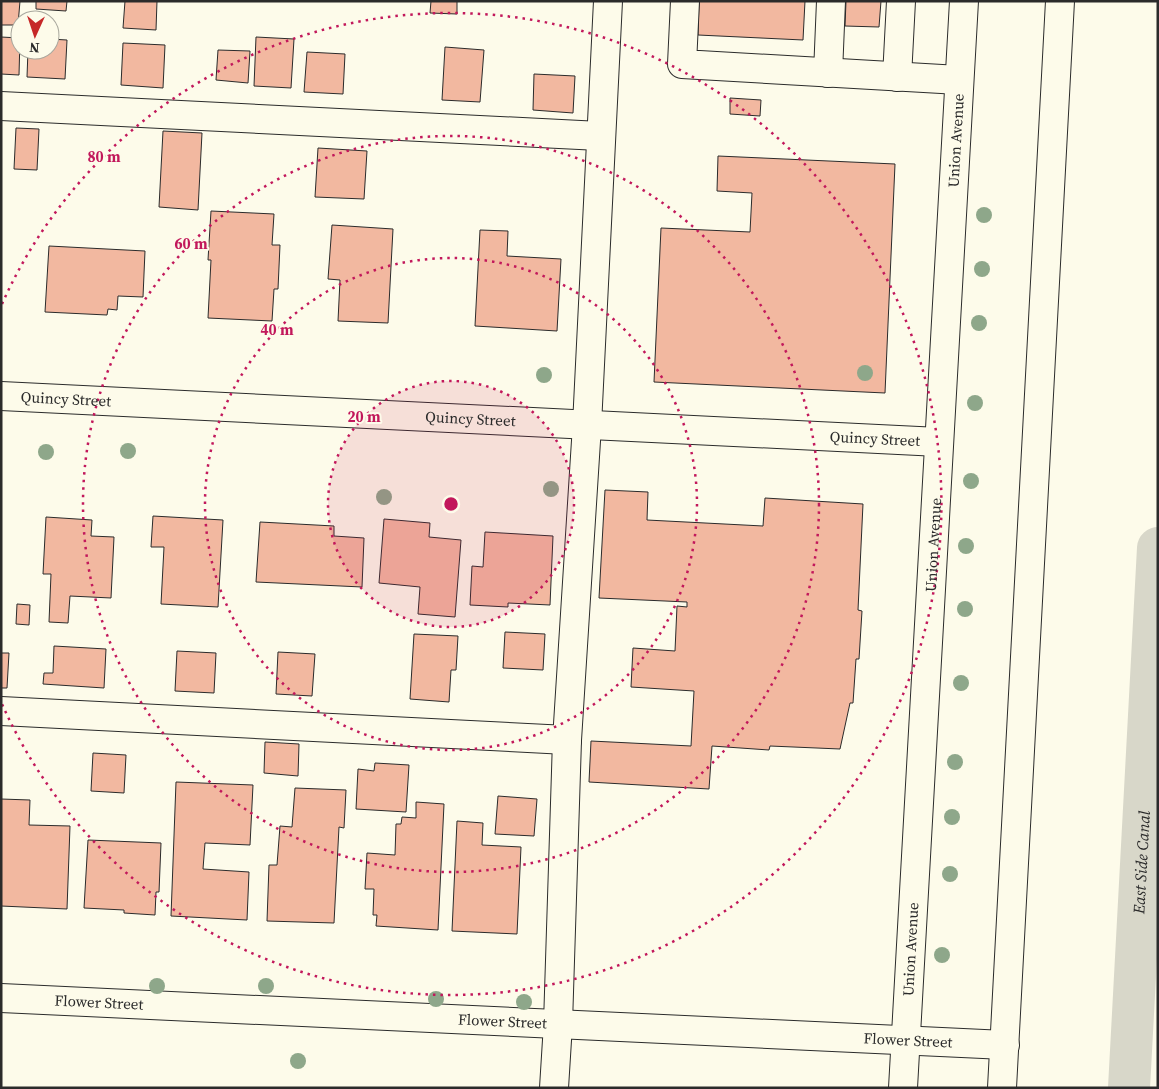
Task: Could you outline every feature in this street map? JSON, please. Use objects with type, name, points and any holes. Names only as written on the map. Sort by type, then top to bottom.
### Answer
[{"type":"main road","points":[[554,1088],[558,1024],[567,740],[587,425],[608,1]]},
{"type":"main road","points":[[685,1],[682,64],[959,80]]},
{"type":"main road","points":[[828,73],[831,1]]},
{"type":"main road","points":[[897,77],[900,1]]},
{"type":"main road","name":"Union Avenue","points":[[902,1088],[964,1]]},
{"type":"main road","points":[[1002,1088],[1060,1]]},
{"type":"main road","points":[[1,106],[600,136]]},
{"type":"main road","name":"Quincy Street","points":[[1,396],[939,442]]},
{"type":"main road","points":[[1,711],[567,740]]},
{"type":"main road","name":"Flower Street","points":[[1,998],[905,1041],[1005,1044]]},
{"type":"building","points":[[1,1],[20,1],[19,10],[10,10],[10,25],[1,25]]},
{"type":"building","points":[[36,1],[67,1],[66,11],[36,9]]},
{"type":"building","points":[[125,1],[157,1],[156,30],[123,28]]},
{"type":"building","points":[[431,1],[457,1],[457,14],[430,13]]},
{"type":"building","points":[[699,1],[805,1],[803,40],[698,35]]},
{"type":"building","points":[[846,1],[881,1],[879,27],[845,26]]},
{"type":"building","points":[[1,37],[10,37],[10,60],[19,60],[19,75],[1,74]]},
{"type":"building","points":[[256,37],[294,39],[291,88],[254,86]]},
{"type":"building","points":[[60,40],[67,40],[65,79],[27,77],[28,60],[60,60]]},
{"type":"building","points":[[123,43],[165,45],[163,88],[121,85]]},
{"type":"building","points":[[445,47],[484,50],[480,102],[442,100]]},
{"type":"building","points":[[218,50],[250,51],[248,83],[216,80]]},
{"type":"building","points":[[307,52],[345,54],[343,94],[304,92]]},
{"type":"building","points":[[534,74],[575,76],[573,113],[533,110]]},
{"type":"building","points":[[730,98],[761,100],[760,116],[730,114]]},
{"type":"building","points":[[16,128],[39,129],[37,170],[14,169]]},
{"type":"building","points":[[163,131],[202,133],[198,210],[159,207]]},
{"type":"building","points":[[318,148],[367,151],[364,199],[315,197]]},
{"type":"building","points":[[718,156],[895,164],[885,393],[654,382],[661,228],[750,232],[752,193],[717,191]]},
{"type":"building","points":[[211,211],[274,214],[272,245],[280,245],[278,289],[274,289],[272,321],[208,318],[211,260],[208,260]]},
{"type":"building","points":[[332,225],[393,229],[388,323],[338,321],[340,280],[328,279]]},
{"type":"building","points":[[480,230],[508,231],[507,256],[561,259],[557,331],[475,326]]},
{"type":"building","points":[[49,246],[145,251],[143,297],[118,296],[117,310],[108,309],[107,315],[45,312]]},
{"type":"building","points":[[605,490],[648,492],[647,520],[763,526],[765,498],[863,504],[858,610],[862,611],[859,659],[856,659],[853,703],[850,703],[840,749],[770,746],[769,750],[712,746],[709,789],[589,782],[591,741],[691,746],[694,691],[631,687],[633,648],[675,651],[677,606],[687,607],[687,602],[599,598]]},
{"type":"building","points":[[153,516],[223,520],[218,607],[161,604],[164,547],[151,547]]},
{"type":"building","points":[[46,517],[92,520],[91,536],[114,537],[111,598],[70,596],[68,623],[49,622],[51,574],[43,574]]},
{"type":"building","points":[[384,519],[430,523],[429,537],[461,540],[455,617],[418,614],[420,587],[379,583]]},
{"type":"building","points":[[260,522],[334,526],[334,536],[364,538],[362,587],[256,582]]},
{"type":"building","points":[[485,532],[553,536],[550,605],[508,603],[508,607],[470,605],[472,566],[483,567]]},
{"type":"building","points":[[17,604],[30,605],[29,625],[16,624]]},
{"type":"building","points":[[505,632],[545,634],[543,670],[503,668]]},
{"type":"building","points":[[414,634],[458,636],[456,670],[451,670],[449,702],[410,699]]},
{"type":"building","points":[[54,646],[106,649],[104,688],[43,684],[44,673],[53,673]]},
{"type":"building","points":[[177,651],[216,653],[214,693],[175,691]]},
{"type":"building","points":[[278,652],[315,654],[312,696],[276,694]]},
{"type":"building","points":[[1,653],[9,653],[7,688],[1,688]]},
{"type":"building","points":[[265,742],[299,744],[298,776],[264,773]]},
{"type":"building","points":[[93,753],[126,755],[124,793],[91,791]]},
{"type":"building","points":[[375,763],[409,765],[406,812],[356,809],[358,769],[374,771]]},
{"type":"building","points":[[176,782],[253,785],[250,845],[205,843],[203,869],[249,872],[247,920],[171,916]]},
{"type":"building","points":[[295,788],[346,790],[344,828],[339,827],[334,923],[267,921],[269,865],[277,865],[280,826],[292,827]]},
{"type":"building","points":[[498,796],[537,799],[534,836],[495,834]]},
{"type":"building","points":[[1,799],[30,800],[29,825],[70,826],[67,909],[1,906]]},
{"type":"building","points":[[416,802],[444,804],[438,930],[376,926],[377,915],[373,915],[374,889],[365,889],[367,853],[395,855],[396,824],[401,824],[402,817],[416,818]]},
{"type":"building","points":[[457,821],[483,823],[482,845],[521,847],[517,934],[452,931]]},
{"type":"building","points":[[88,840],[161,843],[159,892],[156,892],[155,915],[124,913],[124,910],[84,908]]},
{"type":"waterway","name":"East Side Canal","points":[[1129,1088],[1158,548]]}]
